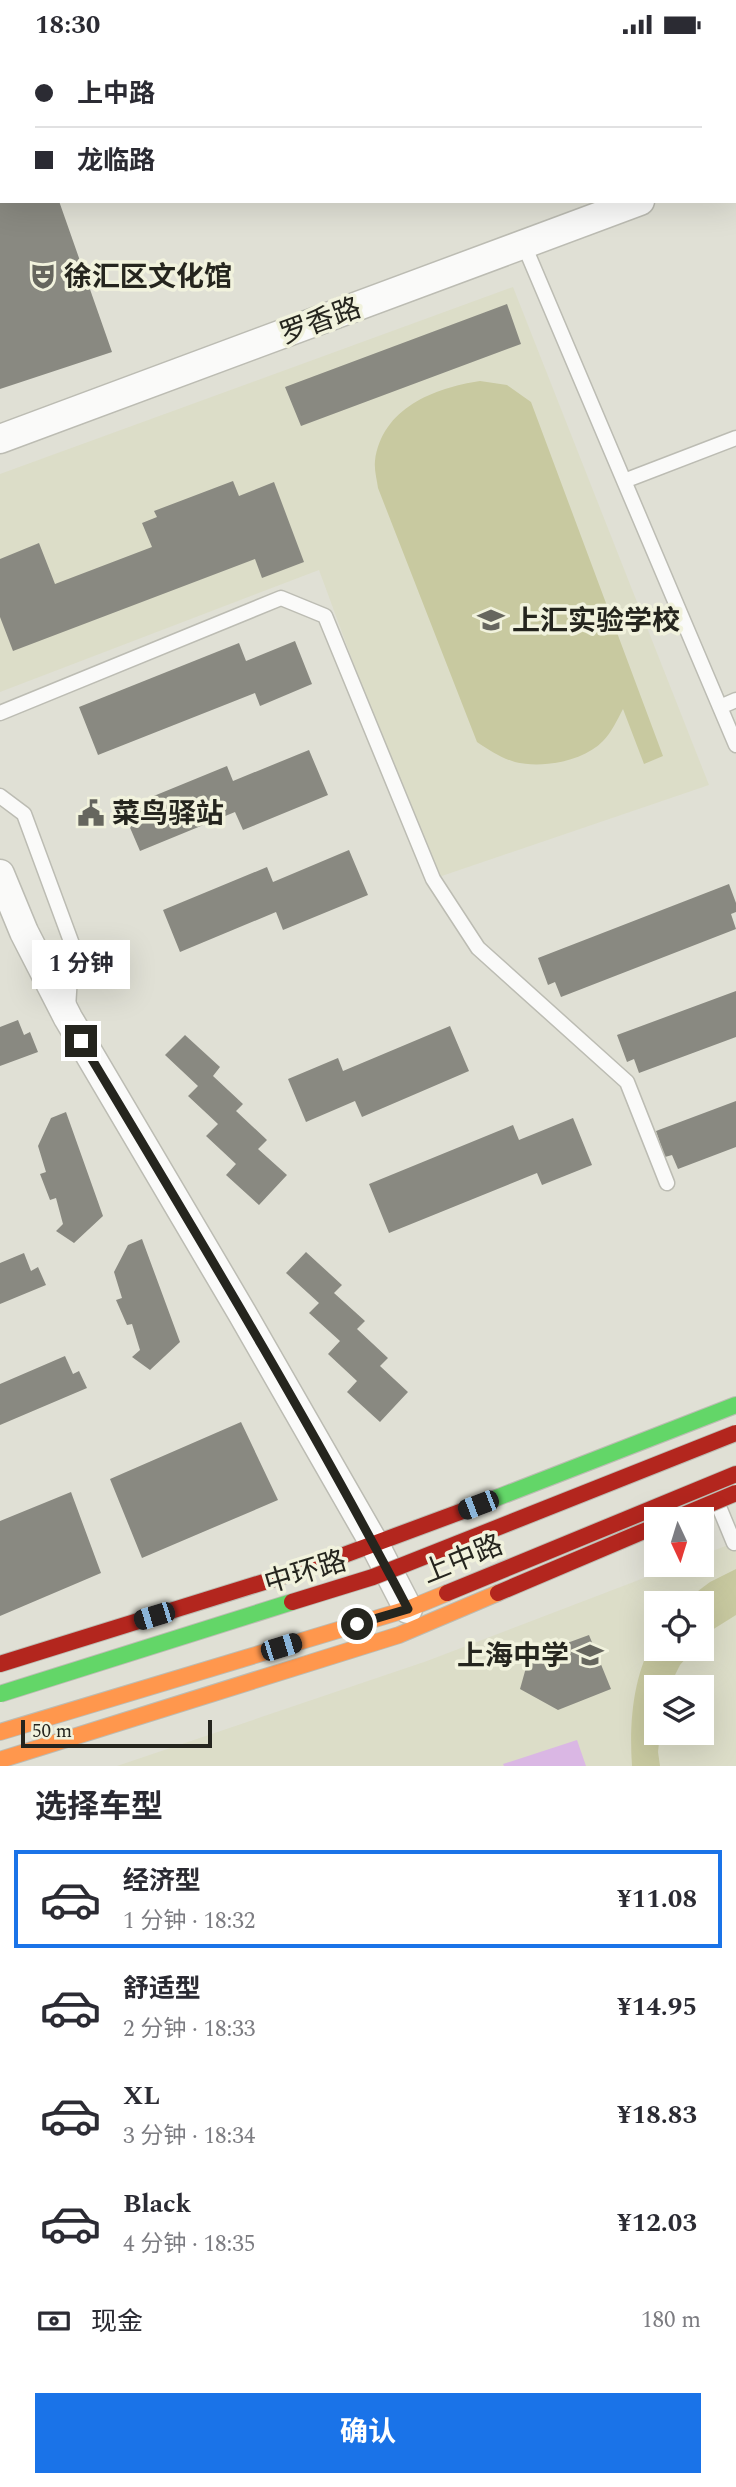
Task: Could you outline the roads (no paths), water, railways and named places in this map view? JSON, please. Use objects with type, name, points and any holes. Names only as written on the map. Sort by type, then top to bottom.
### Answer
[{"type":"main road","name":"上中路","points":[[0,1664],[374,1545],[736,1405]]},
{"type":"main road","name":"中环路","points":[[0,1694],[373,1577],[736,1433]]},
{"type":"main road","name":"上中路","points":[[0,1732],[408,1609],[736,1474]]},
{"type":"main road","points":[[703,1507],[736,1493]]},
{"type":"main road","points":[[0,1760],[399,1635],[644,1531]]},
{"type":"street","name":"罗香路","points":[[0,439],[635,203]]},
{"type":"street","points":[[0,874],[24,932],[68,1018],[242,1313],[408,1609]]},
{"type":"lane","points":[[524,245],[736,745]]},
{"type":"lane","points":[[624,481],[736,438]]},
{"type":"lane","points":[[0,713],[281,598],[325,616],[433,879],[478,948],[627,1082],[667,1183]]},
{"type":"lane","points":[[720,707],[736,700]]},
{"type":"lane","points":[[0,796],[24,814],[72,944],[68,1018]]},
{"type":"lane","points":[[710,1485],[734,1543]]},
{"type":"place","name":"徐汇区文化馆","points":[[43,276]]},
{"type":"place","name":"上汇实验学校","points":[[491,620]]},
{"type":"place","name":"菜鸟驿站","points":[[91,813]]},
{"type":"place","name":"上海中学","points":[[590,1655]]}]
